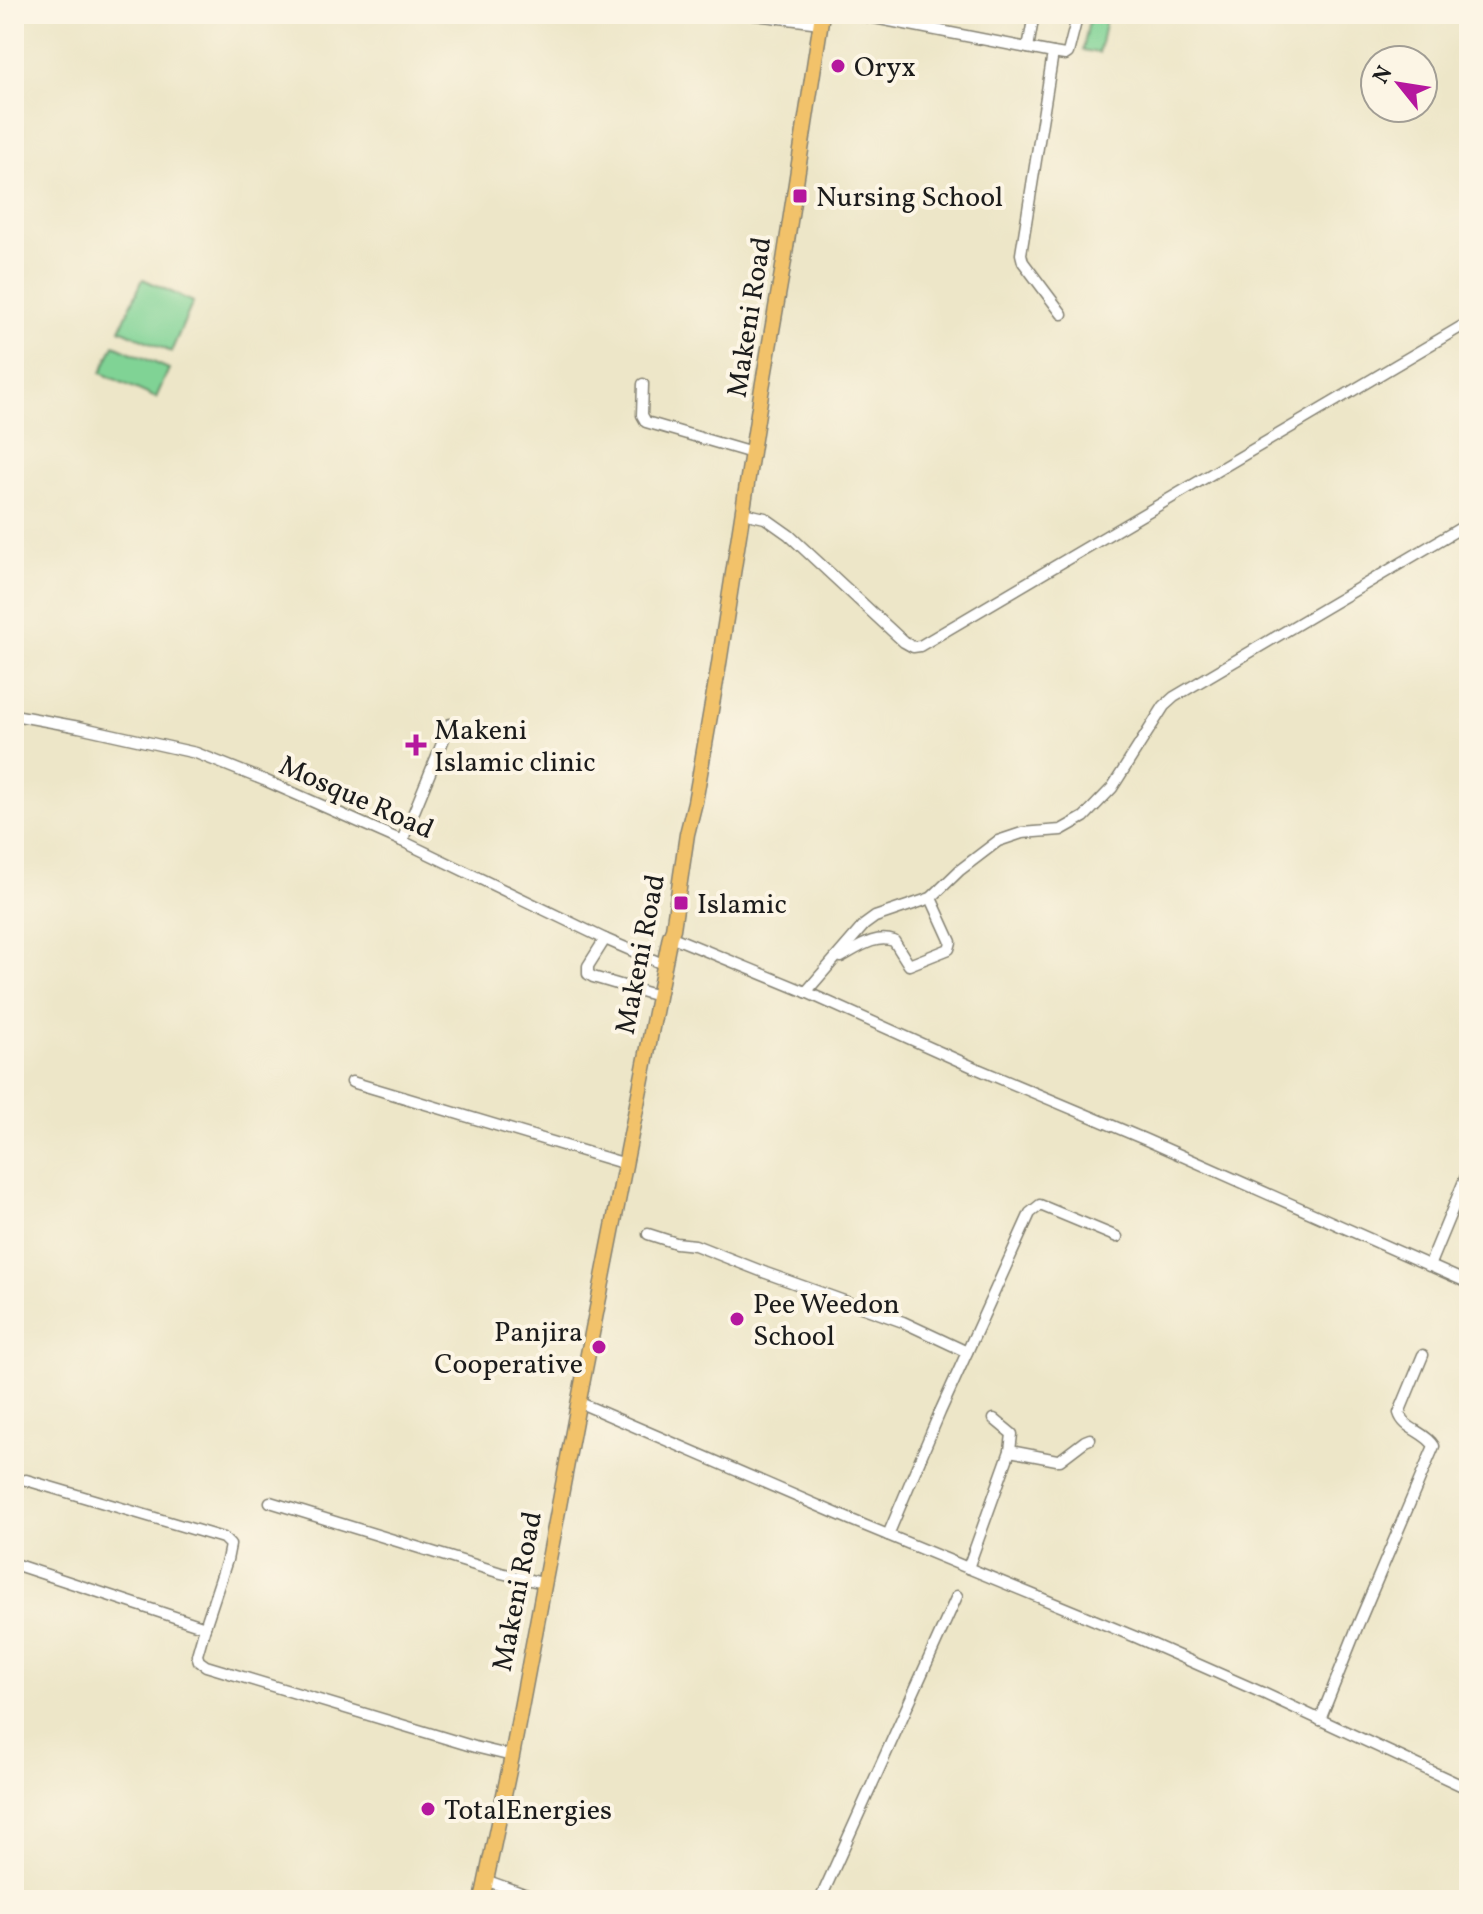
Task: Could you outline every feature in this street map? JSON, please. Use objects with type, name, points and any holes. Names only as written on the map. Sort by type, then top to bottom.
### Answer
[{"type":"main road","name":"Makeni Road","points":[[482,1900],[673,929],[687,834],[718,670],[821,19]]},
{"type":"street","points":[[748,14],[821,19]]},
{"type":"street","points":[[854,14],[1065,55],[1078,14]]},
{"type":"street","points":[[1028,48],[1034,14]]},
{"type":"street","points":[[1053,53],[1021,254],[1023,262],[1062,314]]},
{"type":"street","points":[[743,513],[765,518],[789,535],[904,642],[913,647],[920,646],[1469,322]]},
{"type":"street","points":[[643,384],[642,415],[646,422],[752,453]]},
{"type":"street","points":[[806,992],[864,925],[875,917],[931,898],[960,870],[998,841],[1022,833],[1061,830],[1084,817],[1112,788],[1164,706],[1174,697],[1469,523]]},
{"type":"street","name":"Mosque Road","points":[[14,715],[196,753],[402,841],[665,965]]},
{"type":"street","points":[[402,841],[450,724]]},
{"type":"street","points":[[834,961],[875,940],[894,941],[909,965],[949,949],[951,942],[931,898]]},
{"type":"street","points":[[670,936],[806,992],[1469,1283]]},
{"type":"street","points":[[605,939],[588,966],[588,974],[658,996]]},
{"type":"street","points":[[352,1082],[626,1164]]},
{"type":"street","points":[[1429,1266],[1469,1169]]},
{"type":"street","points":[[888,1535],[1030,1213],[1040,1205],[1117,1237]]},
{"type":"street","points":[[648,1234],[695,1245],[903,1322],[967,1352]]},
{"type":"street","points":[[1320,1720],[1434,1446],[1429,1439],[1403,1423],[1399,1413],[1423,1355]]},
{"type":"street","points":[[578,1402],[1138,1638],[1469,1789]]},
{"type":"street","points":[[968,1568],[1010,1451],[1012,1434],[994,1419]]},
{"type":"street","points":[[1010,1451],[1060,1460],[1090,1439]]},
{"type":"street","points":[[26,1480],[223,1538],[230,1545],[197,1655],[206,1666],[512,1756]]},
{"type":"street","points":[[270,1502],[543,1583]]},
{"type":"street","points":[[14,1564],[205,1627]]},
{"type":"street","points":[[820,1900],[957,1596]]},
{"type":"street","points":[[485,1880],[541,1900]]},
{"type":"green space","points":[[1090,16],[1106,19],[1099,53],[1083,50]]},
{"type":"green space","points":[[143,279],[193,302],[171,352],[120,329]]},
{"type":"green space","points":[[114,345],[169,369],[156,398],[101,373]]},
{"type":"place","name":"Oryx","points":[[838,66]]},
{"type":"place","name":"Nursing School","points":[[800,196]]},
{"type":"place","name":"Makeni Islamic clinic","points":[[416,745]]},
{"type":"place","name":"Islamic","points":[[681,903]]},
{"type":"place","name":"Pee Weedon School","points":[[737,1319]]},
{"type":"place","name":"Panjira Cooperative","points":[[599,1347]]},
{"type":"place","name":"TotalEnergies","points":[[428,1809]]}]
